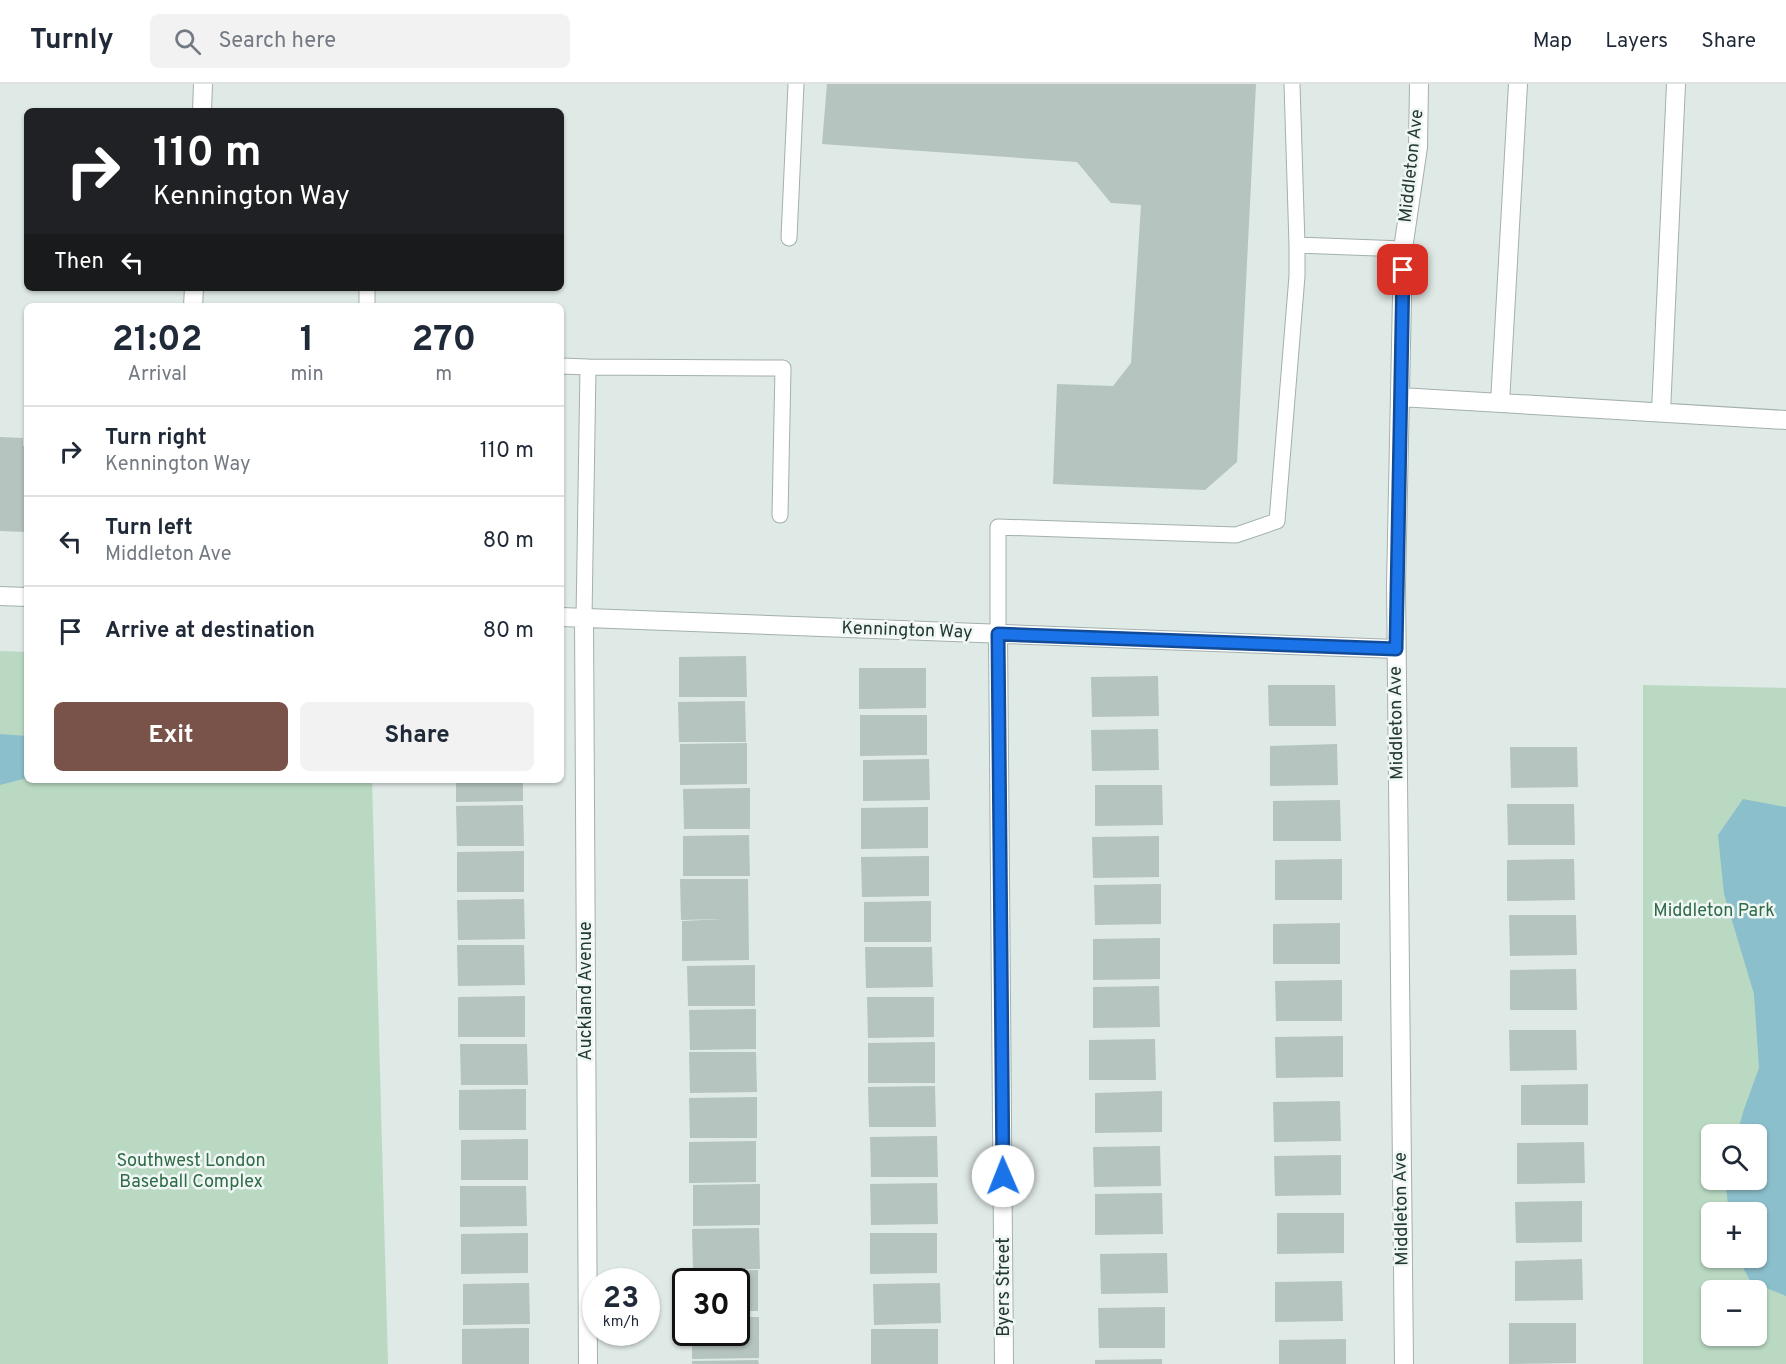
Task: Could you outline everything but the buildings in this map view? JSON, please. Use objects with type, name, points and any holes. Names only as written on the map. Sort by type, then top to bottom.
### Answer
[{"type":"street","points":[[202,108],[203,84]]},
{"type":"street","name":"Middleton Ave","points":[[1404,1364],[1396,649],[1403,249],[1418,147],[1419,84]]},
{"type":"street","points":[[1500,403],[1518,84]]},
{"type":"street","points":[[1661,412],[1676,84]]},
{"type":"street","points":[[1400,397],[1786,420]]},
{"type":"street","points":[[0,596],[24,597]]},
{"type":"street","name":"Kennington Way","points":[[564,617],[1396,649]]},
{"type":"street","name":"Auckland Avenue","points":[[584,618],[588,1364]]},
{"type":"street","name":"Byers Street","points":[[998,634],[1004,1364]]},
{"type":"lane","points":[[789,238],[796,84]]},
{"type":"lane","points":[[998,634],[998,527],[1236,535],[1277,521],[1297,276],[1292,84]]},
{"type":"lane","points":[[1297,245],[1403,249]]},
{"type":"lane","points":[[564,366],[783,368],[780,515]]},
{"type":"lane","points":[[584,618],[588,367]]},
{"type":"green space","name":"Southwest London Baseball Complex","points":[[0,651],[24,652],[24,783],[372,783],[388,1364],[0,1364]]},
{"type":"green space","name":"Middleton Park","points":[[1643,685],[1786,688],[1786,1364],[1643,1364]]},
{"type":"water","points":[[0,734],[24,736],[24,779],[0,785]]},
{"type":"water","points":[[1743,799],[1786,807],[1786,1296],[1767,1288],[1767,1280],[1750,1280],[1743,1268],[1767,1268],[1767,1202],[1728,1202],[1726,1190],[1767,1190],[1767,1124],[1740,1124],[1759,1068],[1754,994],[1724,894],[1718,835]]},
{"type":"route","points":[[1003,1176],[998,634],[1396,649],[1403,270]]}]
